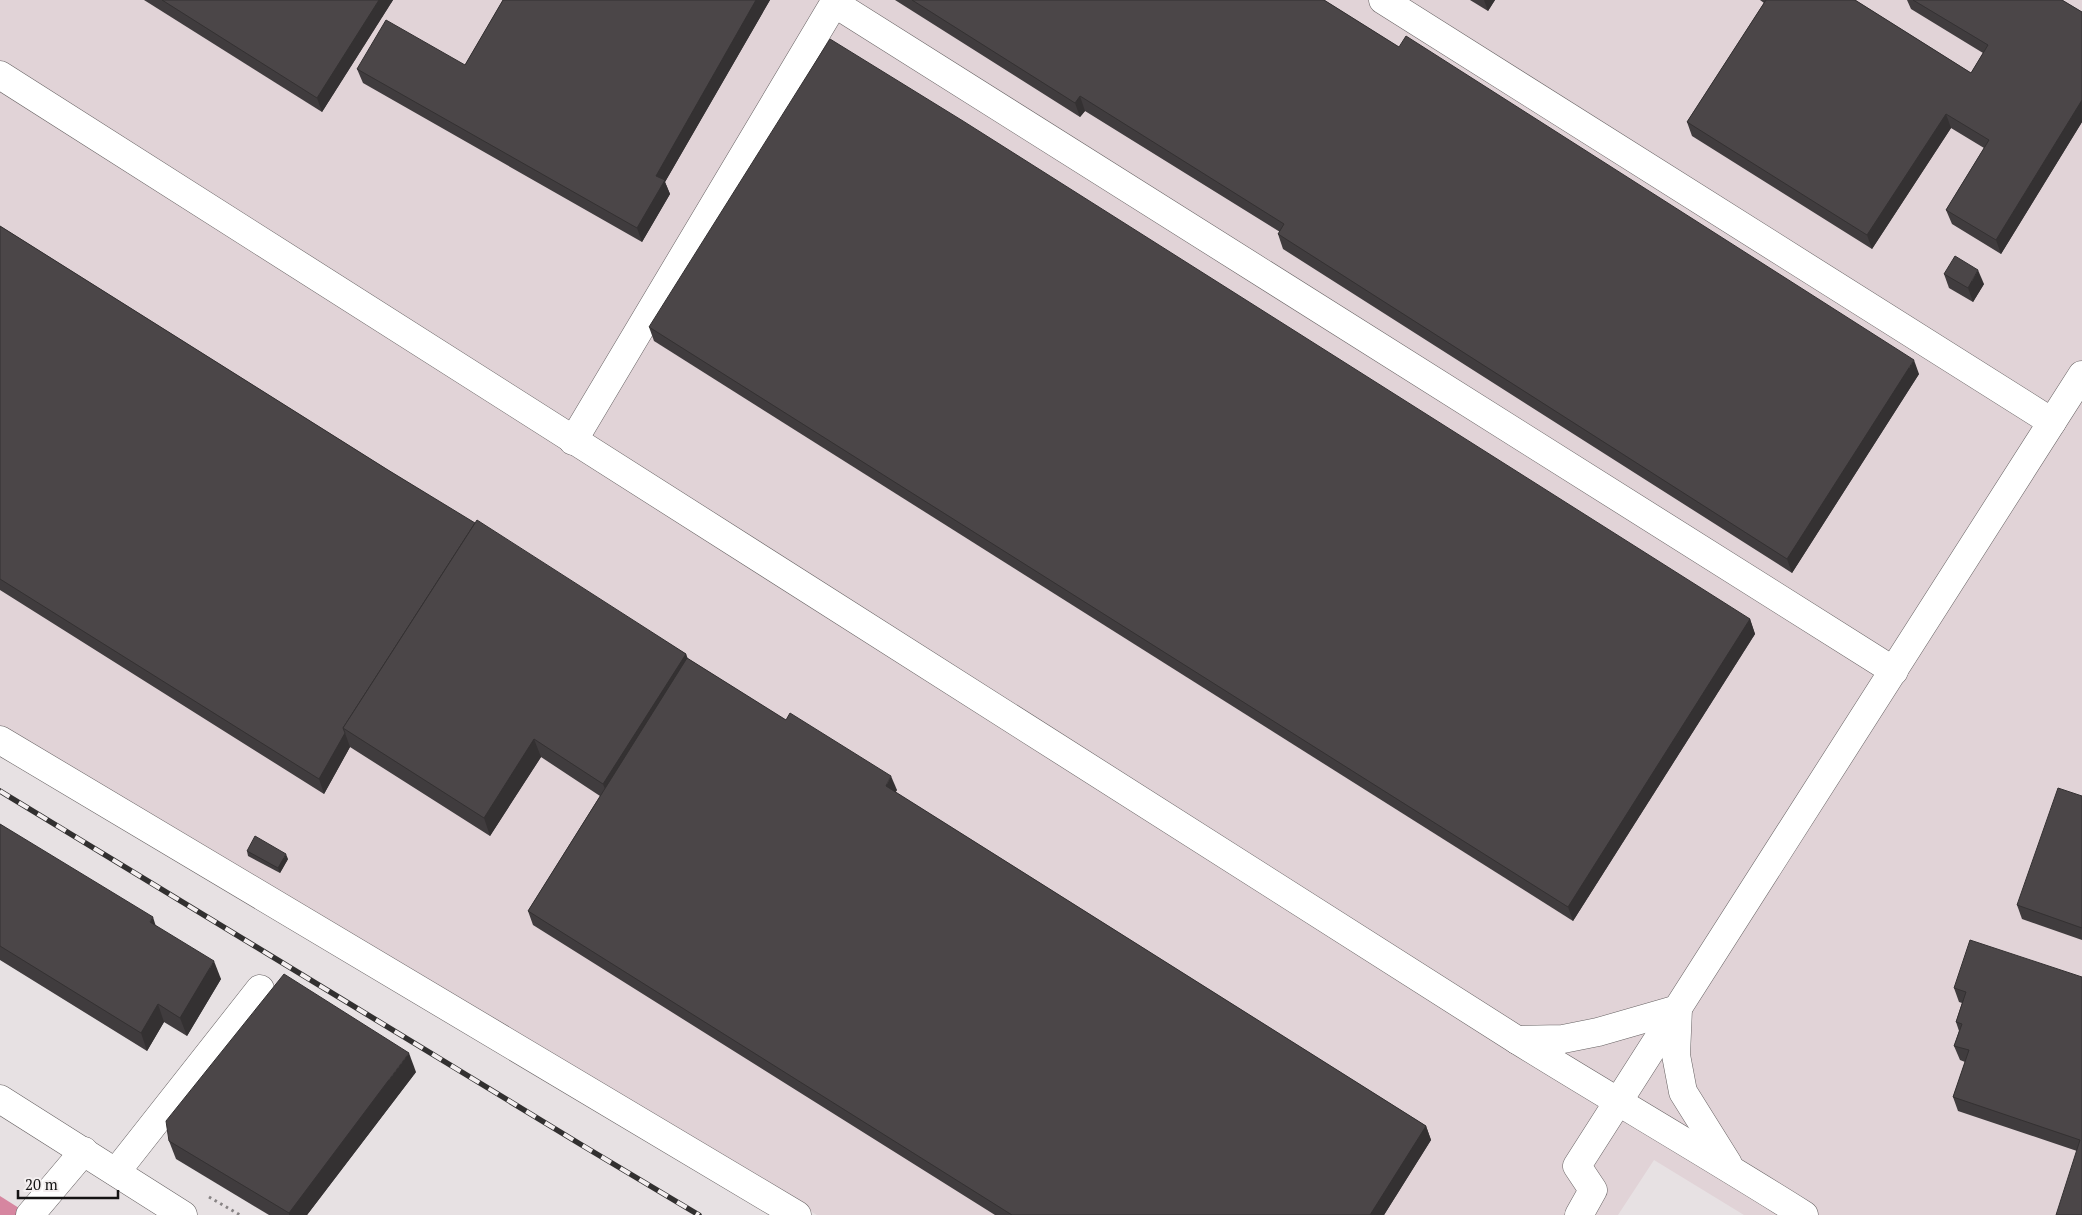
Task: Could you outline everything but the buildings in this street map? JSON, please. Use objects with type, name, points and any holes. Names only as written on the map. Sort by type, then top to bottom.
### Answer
[{"type":"street","points":[[1383,0],[2052,422]]},
{"type":"street","points":[[573,441],[836,2],[1894,671]]},
{"type":"street","points":[[0,75],[1517,1040],[1617,1102],[1732,1169],[1804,1215]]},
{"type":"street","points":[[1579,1215],[1593,1190],[1577,1166],[2082,375]]},
{"type":"street","points":[[0,740],[797,1215]]},
{"type":"street","points":[[116,1172],[260,989]]},
{"type":"street","points":[[1517,1040],[1563,1039],[1598,1032],[1678,1009]]},
{"type":"street","points":[[1678,1009],[1676,1055],[1683,1092],[1732,1169]]},
{"type":"street","points":[[0,1099],[183,1215]]},
{"type":"street","points":[[30,1215],[84,1151]]},
{"type":"shaded area","points":[[0,0],[2082,0],[2082,1215],[1744,1215],[1654,1160],[1618,1215],[817,1215],[0,746]]},
{"type":"shaded area","points":[[0,1196],[30,1215],[0,1215]]},
{"type":"railway","points":[[0,791],[699,1215]]}]
